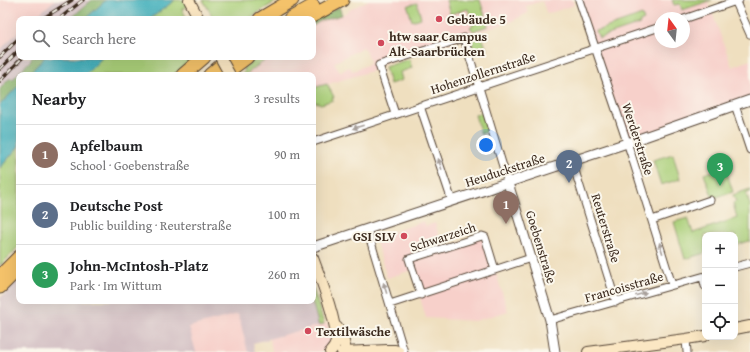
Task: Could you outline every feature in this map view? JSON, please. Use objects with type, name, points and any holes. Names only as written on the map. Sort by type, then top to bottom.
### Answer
[{"type":"highway","points":[[265,16],[292,0]]},
{"type":"highway","points":[[296,16],[325,0]]},
{"type":"highway","points":[[312,16],[342,0]]},
{"type":"highway","points":[[186,72],[200,60]]},
{"type":"highway","points":[[214,72],[228,60]]},
{"type":"highway","points":[[227,72],[243,60]]},
{"type":"highway","points":[[0,283],[16,261]]},
{"type":"highway","points":[[0,283],[16,270]]},
{"type":"highway","points":[[0,283],[16,274]]},
{"type":"main road","points":[[189,0],[197,16]]},
{"type":"main road","points":[[222,60],[228,72]]},
{"type":"main road","points":[[316,267],[335,324],[341,352],[395,350],[399,352]]},
{"type":"main road","points":[[335,324],[340,329],[345,352]]},
{"type":"main road","points":[[330,352],[334,347],[336,340],[335,324]]},
{"type":"main road","points":[[738,328],[750,326]]},
{"type":"main road","points":[[588,352],[686,340],[702,337]]},
{"type":"street","name":"Werderstraße","points":[[579,0],[596,48],[672,285]]},
{"type":"street","points":[[690,17],[737,0],[750,34]]},
{"type":"street","name":"Hohenzollernstraße","points":[[316,141],[654,29]]},
{"type":"street","name":"Goebenstraße","points":[[395,114],[379,65],[464,38],[550,320],[555,352]]},
{"type":"street","name":"Heuduckstraße","points":[[316,246],[572,162],[750,100]]},
{"type":"street","points":[[735,105],[750,150]]},
{"type":"street","points":[[420,106],[452,201]]},
{"type":"street","name":"Reuterstraße","points":[[572,162],[616,302]]},
{"type":"street","points":[[652,220],[710,200]]},
{"type":"street","points":[[367,229],[404,352]]},
{"type":"street","name":"Schwarzeich","points":[[420,294],[409,259],[482,236],[485,237],[495,270]]},
{"type":"street","points":[[390,304],[531,258]]},
{"type":"street","points":[[738,266],[750,263]]},
{"type":"street","name":"Francoisstraße","points":[[550,320],[702,277]]},
{"type":"street","points":[[686,340],[687,352]]},
{"type":"shaded area","points":[[0,0],[55,0],[36,16],[16,16],[16,34],[0,50]]},
{"type":"shaded area","points":[[55,0],[92,0],[73,16],[36,16]]},
{"type":"shaded area","name":"htw saar Campus Alt-Saarbrücken","points":[[369,0],[572,0],[574,5],[547,14],[542,1],[526,6],[528,13],[510,22],[374,66],[375,70],[316,88],[316,72],[249,72],[265,60],[316,60],[316,24],[320,21],[342,15]],"holes":[[[363,47],[371,63],[353,71],[349,67],[340,72],[334,63]]]},
{"type":"shaded area","points":[[579,0],[712,0],[708,1],[732,67],[750,60],[750,100],[627,143]]},
{"type":"shaded area","points":[[16,34],[16,60],[31,60],[20,72],[16,72],[16,76],[13,79],[10,78],[0,89],[0,50]]},
{"type":"shaded area","points":[[424,221],[426,226],[435,223],[443,248],[482,236],[508,311],[475,321],[426,318],[412,270],[387,278],[375,238]]},
{"type":"shaded area","points":[[16,282],[16,304],[316,304],[316,298],[324,324],[327,323],[331,343],[327,349],[318,352],[272,352],[270,339],[253,343],[255,352],[0,352],[0,298]]},
{"type":"shaded area","points":[[16,282],[16,304],[316,304],[316,298],[324,324],[253,343],[255,352],[248,352],[238,314],[189,327],[196,352],[0,352],[0,298]]},
{"type":"green space","points":[[92,0],[106,0],[88,16],[73,16]]},
{"type":"green space","points":[[175,0],[198,0],[182,9],[186,16],[154,16]]},
{"type":"green space","points":[[203,0],[278,0],[253,16],[212,16]]},
{"type":"green space","points":[[446,0],[480,0],[488,26],[473,31],[470,27],[473,25],[468,9],[450,14]]},
{"type":"green space","points":[[672,0],[712,0],[682,10],[680,4],[674,5]]},
{"type":"green space","points":[[417,3],[421,18],[412,21],[408,7],[409,5]]},
{"type":"green space","points":[[339,7],[342,15],[320,21],[316,24],[316,19]]},
{"type":"green space","points":[[642,15],[644,20],[640,22],[640,24],[599,38],[596,31]]},
{"type":"green space","points":[[482,37],[487,50],[474,52],[471,40]]},
{"type":"green space","points":[[409,59],[412,68],[400,72],[402,80],[390,84],[385,67]]},
{"type":"green space","points":[[31,60],[42,60],[31,72],[20,72]]},
{"type":"green space","points":[[100,60],[191,60],[177,72],[88,72]]},
{"type":"green space","points":[[254,60],[265,60],[249,72],[244,72],[245,71],[243,68]]},
{"type":"green space","points":[[16,76],[16,88],[0,105],[0,89],[10,78],[13,79]]},
{"type":"green space","points":[[327,84],[334,97],[332,98],[333,100],[321,104],[316,102],[316,87]]},
{"type":"green space","points":[[482,112],[488,131],[481,134],[475,115]]},
{"type":"green space","points":[[16,149],[16,249],[0,266],[0,168]]},
{"type":"green space","points":[[673,154],[680,179],[661,185],[653,160]]},
{"type":"green space","points":[[725,167],[733,192],[713,198],[704,174]]},
{"type":"green space","points":[[750,189],[750,192],[746,194],[750,205],[750,242],[738,244],[738,232],[702,232],[702,254],[685,259],[674,222],[688,218],[693,233],[737,218],[733,203],[736,202],[733,195]]},
{"type":"green space","points":[[316,298],[324,324],[319,326],[313,304],[316,304]]},
{"type":"water","points":[[106,0],[175,0],[154,16],[88,16]]},
{"type":"water","points":[[42,60],[100,60],[88,72],[31,72]]},
{"type":"water","points":[[16,88],[16,149],[0,168],[0,105]]},
{"type":"railway","points":[[47,16],[72,0]]},
{"type":"railway","points":[[63,16],[83,0]]},
{"type":"railway","points":[[0,57],[16,41]]},
{"type":"railway","points":[[0,69],[16,53]]},
{"type":"railway","points":[[0,81],[20,60]]},
{"type":"place","name":"Gebäude 5","points":[[439,19]]},
{"type":"place","name":"htw saar Campus Alt-Saarbrücken","points":[[381,43]]},
{"type":"place","name":"Deutsche Post","points":[[569,183]]},
{"type":"place","name":"John-McIntosh-Platz","points":[[720,186]]},
{"type":"place","name":"Apfelbaum","points":[[506,224]]},
{"type":"place","name":"GSI SLV","points":[[404,236]]},
{"type":"place","name":"Textilwäsche","points":[[308,331]]}]
